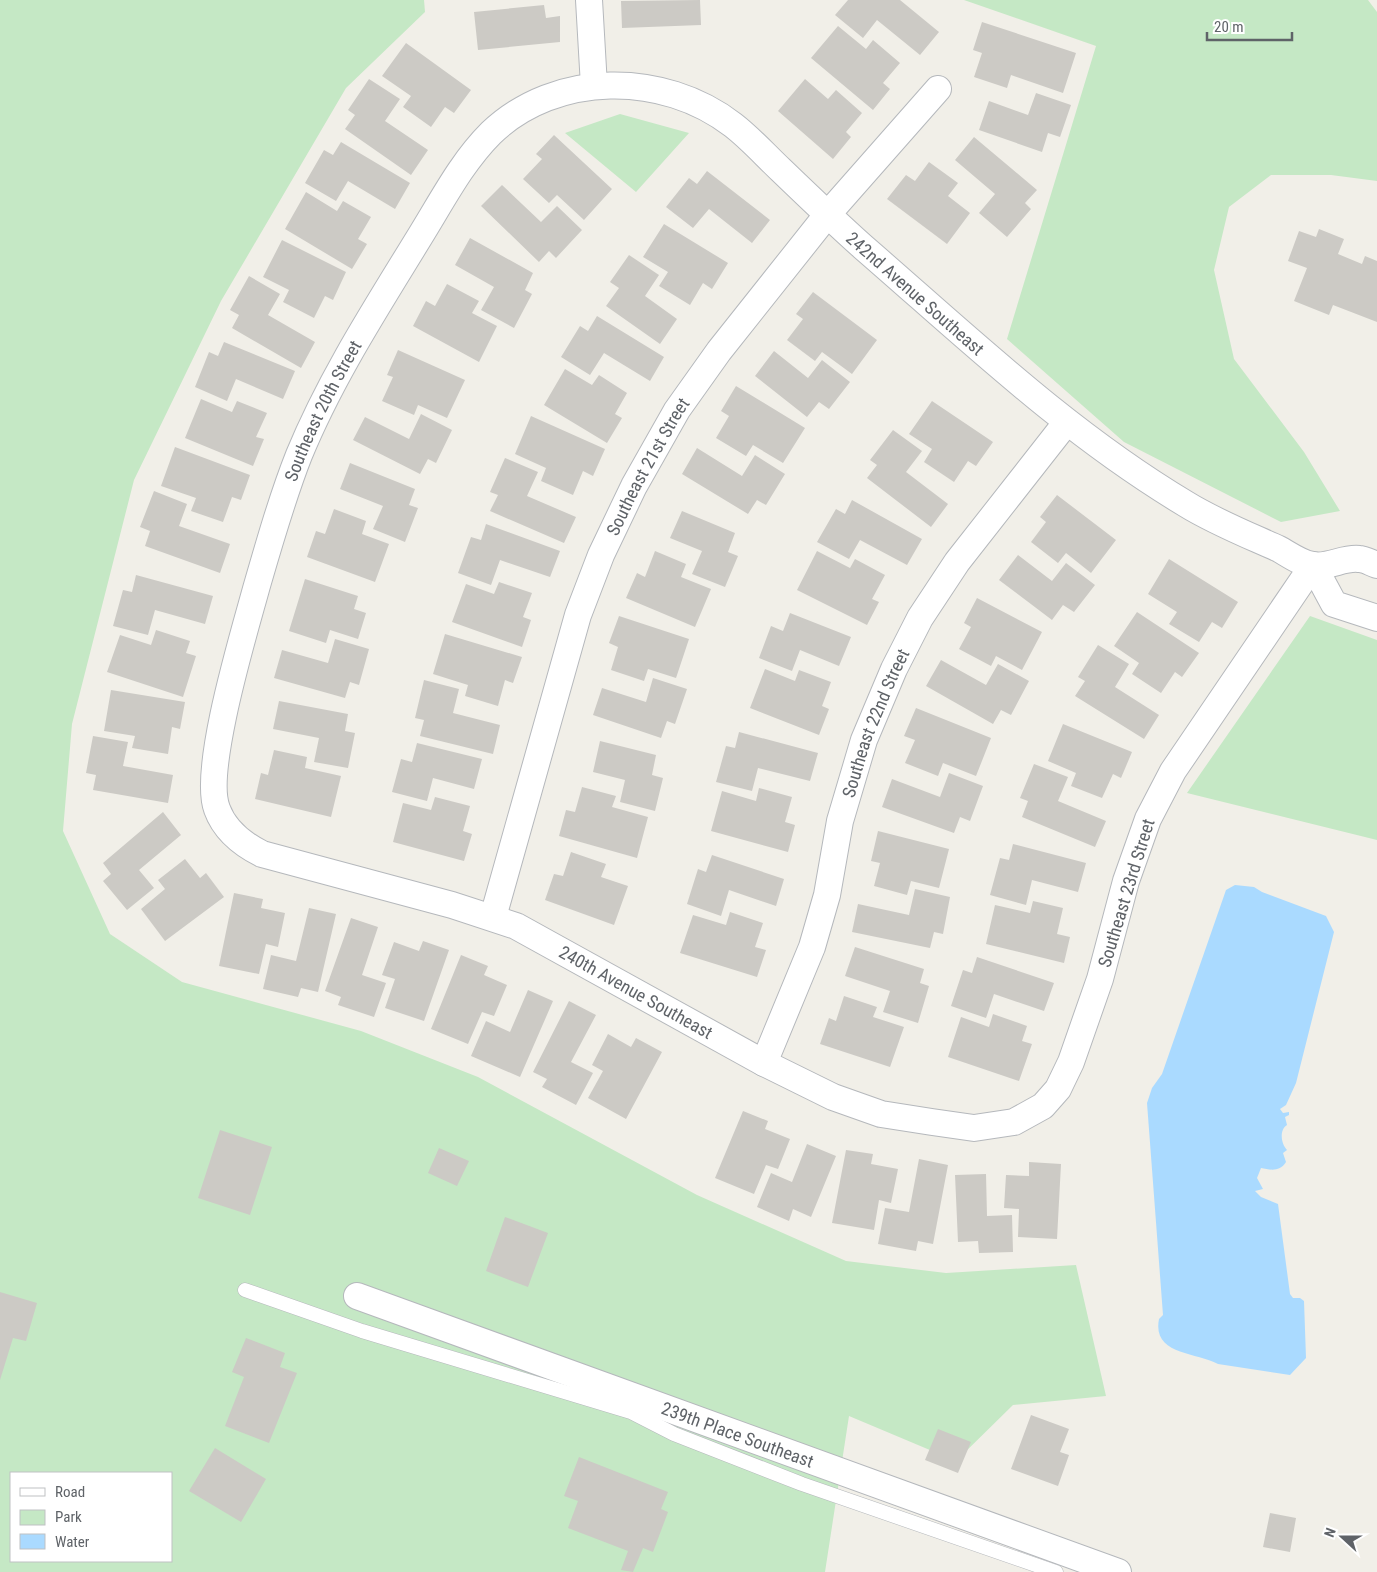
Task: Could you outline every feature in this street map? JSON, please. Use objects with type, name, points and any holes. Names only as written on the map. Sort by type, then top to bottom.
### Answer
[{"type":"street","points":[[589,0],[594,86]]},
{"type":"street","name":"242nd Avenue Southeast","points":[[594,86],[624,85],[656,88],[686,98],[715,112],[737,128],[827,215],[1066,423],[1118,461],[1190,507],[1313,565]]},
{"type":"street","name":"Southeast 20th Street","points":[[229,830],[215,802],[212,788],[214,765],[242,640],[277,518],[299,454],[327,396],[362,332],[466,160],[490,134],[516,112],[559,94],[594,86]]},
{"type":"street","name":"Southeast 21st Street","points":[[493,917],[578,615],[601,555],[634,486],[678,410],[719,351],[827,215],[938,89]]},
{"type":"street","name":"Southeast 22nd Street","points":[[764,1063],[812,947],[826,895],[840,821],[864,740],[894,670],[920,618],[957,562],[1066,423]]},
{"type":"street","points":[[1377,565],[1358,558],[1313,565],[1334,604],[1377,618]]},
{"type":"street","name":"Southeast 23rd Street","points":[[1043,1106],[1058,1089],[1071,1062],[1100,979],[1126,881],[1148,819],[1173,771],[1202,726],[1313,565]]},
{"type":"street","name":"240th Avenue Southeast","points":[[229,830],[244,845],[262,854],[493,917],[516,926],[764,1063],[833,1097],[881,1114],[974,1128],[1014,1122],[1043,1106]]},
{"type":"street","name":"239th Place Southeast","points":[[357,1296],[1118,1572]]},
{"type":"lane","points":[[245,1290],[362,1331],[631,1412],[674,1434],[802,1484],[1056,1572]]},
{"type":"green space","points":[[0,0],[424,0],[425,12],[346,88],[221,301],[134,480],[72,724],[63,831],[110,934],[182,982],[361,1031],[478,1077],[697,1195],[846,1261],[946,1273],[1076,1265],[1106,1396],[1013,1405],[956,1461],[849,1416],[825,1572],[0,1572]]},
{"type":"green space","points":[[964,0],[1368,0],[1377,12],[1377,181],[1331,175],[1271,175],[1229,207],[1214,270],[1234,359],[1304,452],[1340,511],[1281,522],[1124,442],[1007,339],[1096,46]]},
{"type":"green space","points":[[620,114],[689,133],[636,192],[565,133]]},
{"type":"green space","points":[[1310,616],[1377,640],[1377,840],[1187,793]]},
{"type":"water","points":[[1235,885],[1254,887],[1262,892],[1326,916],[1334,932],[1296,1083],[1286,1105],[1280,1109],[1283,1113],[1289,1112],[1289,1115],[1285,1117],[1287,1125],[1284,1127],[1282,1134],[1282,1141],[1287,1150],[1283,1153],[1286,1162],[1278,1169],[1261,1168],[1257,1178],[1263,1189],[1255,1191],[1261,1197],[1278,1204],[1290,1294],[1293,1298],[1300,1298],[1304,1301],[1306,1358],[1290,1375],[1218,1364],[1187,1354],[1169,1346],[1162,1340],[1159,1331],[1159,1319],[1163,1315],[1147,1103],[1152,1088],[1162,1074],[1226,890]]},
{"type":"building","points":[[700,0],[701,25],[622,28],[621,1]]},
{"type":"building","points":[[848,0],[900,0],[939,32],[920,55],[877,20],[863,38],[835,15]]},
{"type":"building","points":[[544,5],[546,18],[560,16],[560,42],[478,50],[474,12]]},
{"type":"building","points":[[982,22],[1076,53],[1063,93],[1011,75],[1007,88],[974,77],[982,53],[973,50]]},
{"type":"building","points":[[838,26],[866,49],[873,40],[900,63],[883,83],[890,89],[873,110],[811,58]]},
{"type":"building","points":[[406,43],[471,90],[454,113],[445,107],[431,127],[403,107],[411,96],[382,76]]},
{"type":"building","points":[[369,79],[400,99],[385,121],[428,150],[411,175],[345,129],[355,115],[348,110]]},
{"type":"building","points":[[805,79],[828,99],[836,90],[862,113],[846,132],[851,137],[833,159],[778,111]]},
{"type":"building","points":[[1036,93],[1071,105],[1060,137],[1048,133],[1042,152],[979,130],[989,101],[1028,115]]},
{"type":"building","points":[[554,135],[612,189],[584,220],[557,195],[549,203],[523,179],[542,159],[536,154]]},
{"type":"building","points":[[974,137],[1037,190],[1025,203],[1031,209],[1007,237],[979,213],[995,194],[955,160]]},
{"type":"building","points":[[341,142],[410,183],[395,209],[348,181],[336,201],[305,183],[324,150],[333,155]]},
{"type":"building","points":[[929,162],[958,183],[948,196],[970,213],[947,244],[887,199],[906,175],[915,181]]},
{"type":"building","points":[[707,171],[770,220],[752,243],[709,209],[693,228],[666,207],[689,178],[697,184]]},
{"type":"building","points":[[502,185],[541,222],[557,206],[582,230],[556,258],[549,251],[539,262],[481,206]]},
{"type":"building","points":[[306,192],[337,211],[343,201],[371,217],[358,239],[367,244],[352,269],[285,229]]},
{"type":"building","points":[[664,224],[728,263],[712,289],[703,283],[690,305],[659,286],[668,272],[643,257]]},
{"type":"building","points":[[1319,229],[1344,239],[1338,254],[1362,264],[1365,256],[1377,261],[1377,322],[1333,305],[1329,315],[1294,301],[1307,268],[1288,261],[1299,231],[1316,237]]},
{"type":"building","points":[[470,238],[533,273],[525,290],[532,294],[514,328],[481,310],[494,287],[455,265]]},
{"type":"building","points":[[282,240],[346,272],[333,300],[325,296],[314,318],[283,302],[289,290],[263,277]]},
{"type":"building","points":[[629,255],[659,275],[645,296],[677,319],[660,344],[606,306],[619,288],[610,282]]},
{"type":"building","points":[[249,276],[280,294],[268,315],[315,342],[301,368],[232,328],[239,315],[230,310]]},
{"type":"building","points":[[447,284],[479,301],[472,313],[497,326],[479,362],[413,326],[426,301],[435,306]]},
{"type":"building","points":[[813,292],[877,340],[852,374],[822,352],[815,361],[787,340],[803,319],[796,314]]},
{"type":"building","points":[[597,316],[664,357],[650,381],[604,353],[590,375],[561,357],[580,326],[588,331]]},
{"type":"building","points":[[224,342],[295,371],[283,399],[236,379],[227,401],[195,387],[209,352],[218,356]]},
{"type":"building","points":[[398,350],[465,380],[447,418],[418,405],[414,415],[382,401],[393,377],[387,375]]},
{"type":"building","points":[[774,351],[808,378],[822,360],[850,382],[829,409],[819,402],[807,417],[755,376]]},
{"type":"building","points":[[565,369],[592,385],[599,375],[627,393],[615,414],[622,418],[607,443],[544,405]]},
{"type":"building","points":[[736,386],[805,428],[783,463],[753,445],[746,456],[716,438],[729,416],[721,411]]},
{"type":"building","points":[[201,399],[232,412],[237,401],[267,413],[256,437],[264,439],[253,466],[185,438]]},
{"type":"building","points":[[932,401],[993,442],[976,466],[968,461],[954,482],[924,462],[932,449],[909,434]]},
{"type":"building","points":[[421,414],[452,430],[436,463],[428,459],[420,474],[353,440],[365,417],[409,439]]},
{"type":"building","points":[[531,416],[605,449],[593,476],[583,471],[573,495],[541,481],[546,468],[515,454]]},
{"type":"building","points":[[893,430],[922,451],[906,472],[948,504],[931,527],[867,478],[877,465],[870,460]]},
{"type":"building","points":[[175,447],[250,475],[241,500],[232,497],[223,522],[191,511],[196,498],[161,486]]},
{"type":"building","points":[[697,448],[742,476],[755,455],[785,474],[766,505],[757,500],[748,514],[682,474]]},
{"type":"building","points":[[505,458],[538,472],[527,496],[576,517],[564,543],[490,511],[498,495],[490,492]]},
{"type":"building","points":[[350,463],[415,489],[409,505],[418,508],[405,542],[373,529],[383,506],[340,489]]},
{"type":"building","points":[[154,491],[187,504],[179,526],[230,544],[220,573],[145,546],[150,531],[140,527]]},
{"type":"building","points":[[1057,495],[1116,540],[1091,573],[1066,553],[1058,563],[1031,542],[1046,522],[1040,517]]},
{"type":"building","points":[[852,500],[922,539],[907,565],[860,540],[849,559],[817,542],[836,509],[845,514]]},
{"type":"building","points":[[334,509],[366,521],[362,534],[389,544],[375,582],[307,557],[316,531],[325,534]]},
{"type":"building","points":[[682,511],[735,533],[728,552],[738,556],[725,587],[692,574],[702,551],[670,538]]},
{"type":"building","points":[[486,524],[560,551],[550,577],[500,560],[491,585],[458,573],[471,537],[481,540]]},
{"type":"building","points":[[655,551],[686,564],[681,577],[711,589],[695,627],[626,598],[637,573],[645,577]]},
{"type":"building","points":[[817,551],[850,568],[855,559],[885,575],[872,599],[879,602],[867,625],[797,590]]},
{"type":"building","points":[[1018,555],[1052,581],[1066,563],[1095,585],[1074,612],[1063,605],[1052,620],[999,580]]},
{"type":"building","points":[[1169,559],[1238,602],[1222,628],[1212,622],[1199,642],[1169,624],[1177,612],[1148,594]]},
{"type":"building","points":[[136,575],[213,596],[205,624],[155,610],[148,635],[113,626],[123,590],[132,592]]},
{"type":"building","points":[[305,579],[358,596],[354,609],[366,613],[358,639],[330,630],[326,643],[289,631]]},
{"type":"building","points":[[499,582],[532,593],[523,617],[531,620],[522,647],[452,622],[466,584],[494,594]]},
{"type":"building","points":[[977,598],[1042,632],[1022,670],[996,656],[991,666],[959,649],[971,627],[964,623]]},
{"type":"building","points":[[1137,612],[1199,653],[1182,677],[1175,672],[1161,693],[1132,674],[1139,663],[1114,646]]},
{"type":"building","points":[[790,613],[851,637],[839,666],[800,650],[792,671],[759,658],[771,626],[783,631]]},
{"type":"building","points":[[619,616],[689,639],[676,678],[648,669],[644,681],[611,670],[618,647],[609,643]]},
{"type":"building","points":[[156,630],[190,641],[186,653],[196,656],[183,697],[107,672],[120,635],[151,645]]},
{"type":"building","points":[[445,634],[522,657],[513,683],[505,680],[498,706],[465,696],[468,685],[433,674]]},
{"type":"building","points":[[335,639],[369,649],[359,685],[350,682],[345,698],[274,678],[282,650],[328,663]]},
{"type":"building","points":[[1098,645],[1129,664],[1115,687],[1159,715],[1144,739],[1075,696],[1085,681],[1078,677]]},
{"type":"building","points":[[941,660],[986,685],[998,664],[1029,681],[1011,715],[1001,710],[993,724],[926,686]]},
{"type":"building","points":[[765,669],[795,681],[799,670],[831,682],[822,706],[829,709],[819,735],[750,708]]},
{"type":"building","points":[[653,678],[687,689],[675,724],[667,721],[661,738],[593,715],[602,688],[646,702]]},
{"type":"building","points":[[424,680],[459,689],[453,713],[500,725],[493,754],[420,736],[424,720],[415,718]]},
{"type":"building","points":[[111,690],[185,702],[180,729],[172,727],[168,754],[132,748],[135,736],[104,731]]},
{"type":"building","points":[[279,701],[348,714],[345,731],[355,733],[348,768],[314,762],[319,738],[273,729]]},
{"type":"building","points":[[916,708],[991,738],[976,776],[943,763],[938,776],[905,763],[915,740],[904,736]]},
{"type":"building","points":[[1063,724],[1132,752],[1121,778],[1113,774],[1102,798],[1071,786],[1076,773],[1048,761]]},
{"type":"building","points":[[739,732],[818,753],[810,781],[758,768],[752,791],[716,782],[726,746],[735,748]]},
{"type":"building","points":[[93,736],[128,742],[123,766],[173,775],[168,803],[93,790],[96,775],[86,773]]},
{"type":"building","points":[[600,741],[656,755],[652,775],[663,778],[655,811],[620,802],[625,780],[593,772]]},
{"type":"building","points":[[417,743],[482,759],[474,789],[433,778],[427,801],[392,792],[401,759],[412,762]]},
{"type":"building","points":[[274,750],[307,757],[305,768],[341,776],[331,817],[255,799],[261,773],[268,775]]},
{"type":"building","points":[[1034,764],[1068,777],[1058,801],[1106,821],[1095,847],[1022,817],[1028,801],[1020,798]]},
{"type":"building","points":[[949,773],[983,786],[970,821],[960,817],[954,833],[882,807],[892,779],[940,797]]},
{"type":"building","points":[[582,787],[616,796],[612,807],[648,817],[637,858],[559,836],[566,810],[575,812]]},
{"type":"building","points":[[759,788],[792,797],[785,822],[795,825],[788,852],[711,831],[722,791],[756,801]]},
{"type":"building","points":[[435,797],[470,806],[463,831],[472,834],[464,861],[393,842],[403,803],[431,810]]},
{"type":"building","points":[[163,812],[181,835],[139,870],[154,888],[127,910],[103,881],[111,874],[103,863]]},
{"type":"building","points":[[878,831],[949,849],[939,888],[911,881],[907,895],[874,886],[880,863],[871,861]]},
{"type":"building","points":[[1013,844],[1086,863],[1078,892],[1032,880],[1026,905],[990,895],[1000,858],[1009,860]]},
{"type":"building","points":[[571,852],[606,864],[601,877],[628,886],[614,925],[545,900],[554,874],[563,876]]},
{"type":"building","points":[[712,855],[784,879],[776,906],[729,890],[721,916],[687,904],[698,869],[706,872]]},
{"type":"building","points":[[185,859],[200,878],[206,873],[224,897],[165,941],[141,909],[165,889],[158,880]]},
{"type":"building","points":[[915,889],[950,897],[943,934],[934,932],[930,948],[852,932],[858,904],[909,915]]},
{"type":"building","points":[[234,893],[263,899],[261,908],[285,913],[278,947],[266,944],[259,974],[219,966]]},
{"type":"building","points":[[1033,901],[1063,908],[1057,934],[1070,937],[1064,963],[986,944],[995,905],[1030,913]]},
{"type":"building","points":[[309,908],[336,914],[318,992],[301,988],[298,997],[263,989],[271,955],[296,961]]},
{"type":"building","points":[[730,912],[763,923],[755,947],[766,950],[757,977],[680,953],[693,915],[726,925]]},
{"type":"building","points":[[351,918],[378,927],[362,975],[386,983],[374,1017],[338,1005],[341,997],[325,991]]},
{"type":"building","points":[[423,941],[449,950],[424,1021],[385,1008],[395,979],[382,975],[394,942],[419,951]]},
{"type":"building","points":[[855,947],[924,969],[920,983],[929,986],[918,1023],[883,1012],[890,991],[845,976]]},
{"type":"building","points":[[461,955],[488,966],[484,975],[507,985],[494,1016],[482,1012],[468,1044],[431,1029]]},
{"type":"building","points":[[977,957],[1054,983],[1044,1011],[994,994],[986,1018],[951,1006],[963,970],[972,973]]},
{"type":"building","points":[[528,990],[553,1001],[520,1077],[471,1056],[486,1021],[510,1032]]},
{"type":"building","points":[[844,996],[877,1007],[873,1017],[904,1027],[890,1067],[820,1044],[829,1018],[836,1021]]},
{"type":"building","points":[[569,1001],[596,1015],[571,1062],[593,1073],[576,1105],[542,1087],[547,1079],[533,1072]]},
{"type":"building","points":[[993,1014],[1027,1026],[1022,1041],[1032,1044],[1019,1081],[948,1057],[961,1017],[989,1027]]},
{"type":"building","points":[[608,1034],[631,1047],[636,1038],[662,1052],[626,1119],[588,1098],[603,1071],[592,1065]]},
{"type":"building","points":[[743,1111],[768,1121],[765,1129],[790,1139],[778,1169],[766,1165],[754,1194],[715,1178]]},
{"type":"building","points":[[220,1130],[272,1147],[250,1215],[198,1198]]},
{"type":"building","points":[[807,1144],[836,1156],[811,1217],[793,1209],[789,1221],[757,1207],[771,1173],[792,1182]]},
{"type":"building","points":[[439,1148],[469,1161],[457,1186],[428,1173]]},
{"type":"building","points":[[846,1150],[873,1154],[871,1164],[898,1169],[891,1203],[879,1200],[874,1230],[832,1223]]},
{"type":"building","points":[[919,1159],[948,1165],[933,1244],[918,1241],[916,1251],[878,1244],[885,1208],[909,1212]]},
{"type":"building","points":[[1029,1162],[1061,1164],[1057,1239],[1018,1237],[1019,1209],[1004,1208],[1006,1175],[1029,1176]]},
{"type":"building","points":[[986,1174],[987,1216],[1012,1215],[1013,1252],[979,1253],[978,1241],[958,1242],[955,1175]]},
{"type":"building","points":[[505,1217],[548,1233],[528,1287],[486,1271]]},
{"type":"building","points":[[0,1292],[37,1303],[26,1341],[13,1338],[0,1380]]},
{"type":"building","points":[[246,1338],[285,1353],[280,1367],[297,1373],[269,1443],[225,1426],[244,1377],[232,1372]]},
{"type":"building","points":[[1031,1415],[1069,1429],[1060,1452],[1069,1455],[1058,1486],[1011,1469]]},
{"type":"building","points":[[938,1429],[971,1442],[958,1473],[925,1460]]},
{"type":"building","points":[[215,1448],[266,1479],[241,1522],[189,1491]]},
{"type":"building","points":[[579,1457],[668,1492],[661,1509],[668,1512],[653,1552],[643,1548],[633,1572],[621,1570],[628,1551],[568,1528],[578,1501],[564,1496]]},
{"type":"building","points":[[1270,1513],[1296,1518],[1290,1552],[1263,1547]]}]
